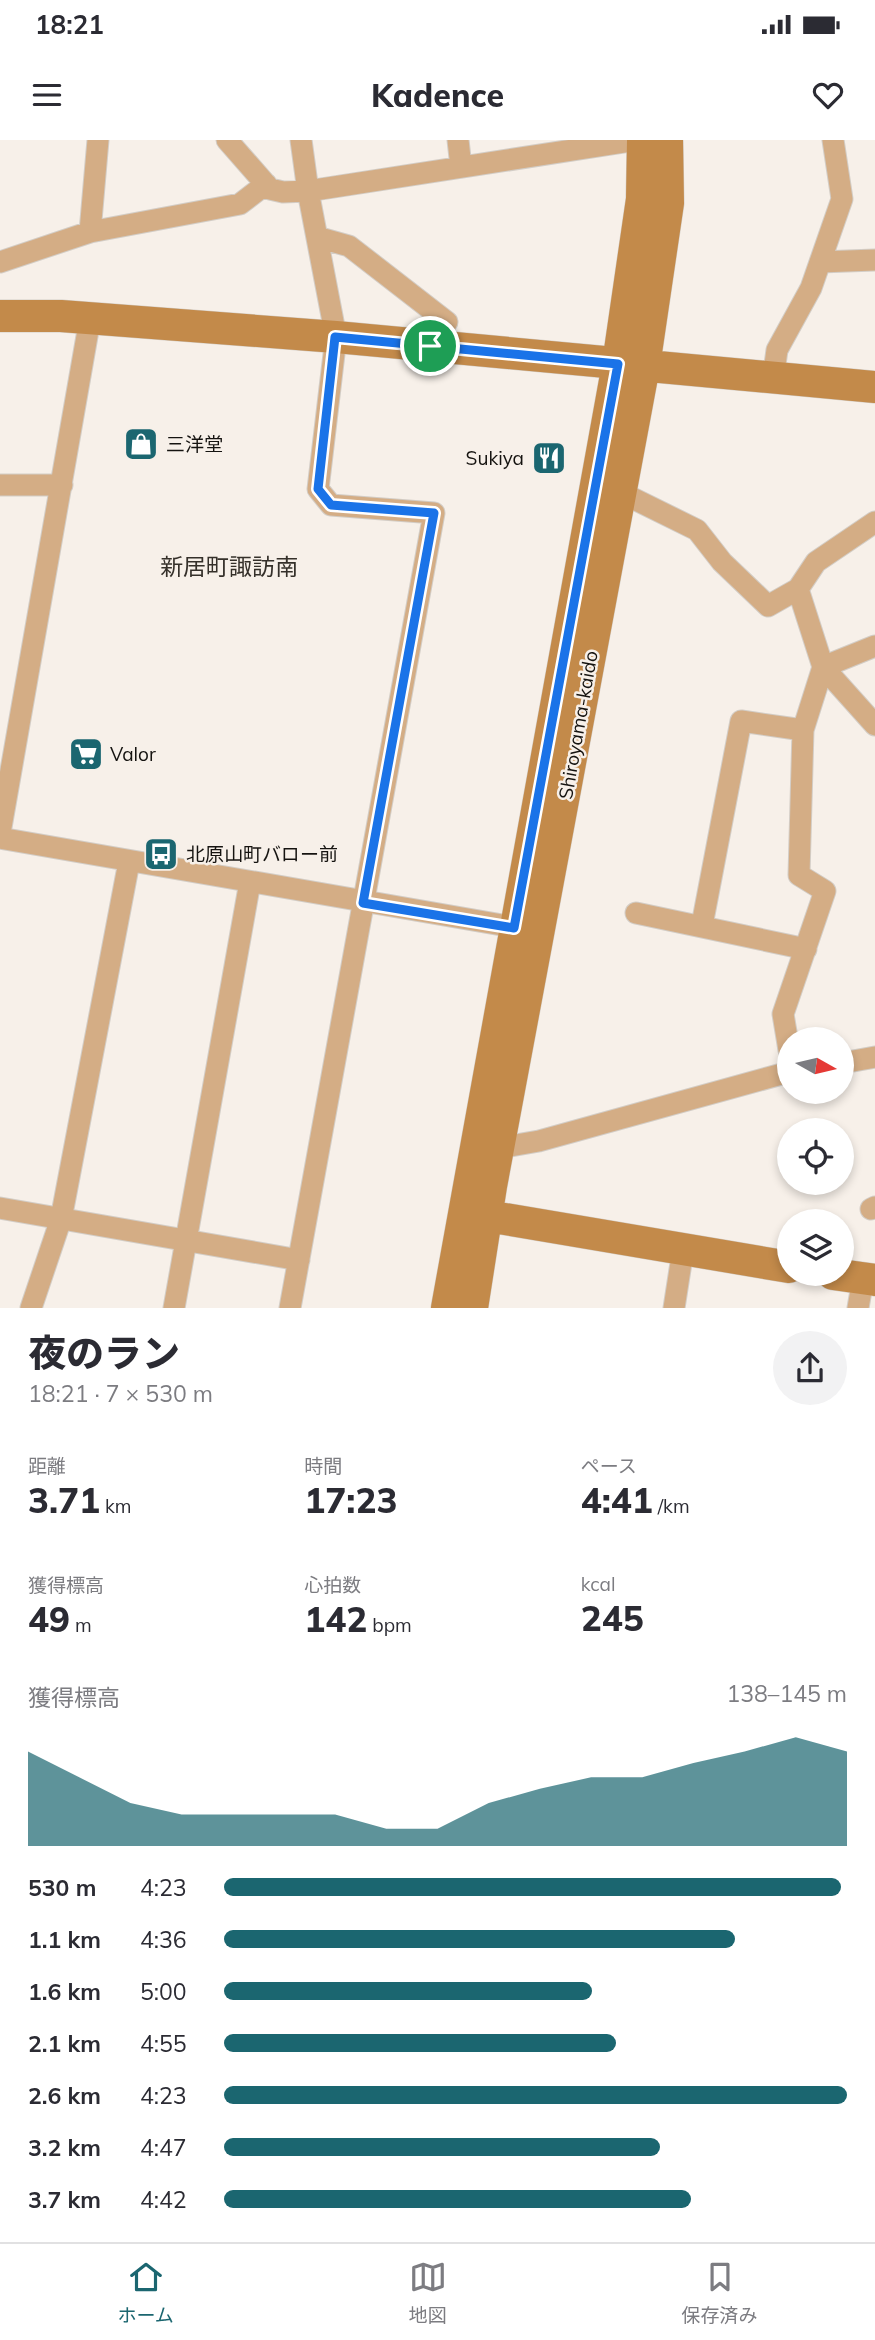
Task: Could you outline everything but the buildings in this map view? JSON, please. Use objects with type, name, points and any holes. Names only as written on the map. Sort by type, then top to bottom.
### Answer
[{"type":"street","points":[[90,232],[98,140]]},
{"type":"street","points":[[227,140],[275,191],[308,191],[637,140]]},
{"type":"street","points":[[290,1307],[434,513],[331,505],[318,489],[335,337],[301,140]]},
{"type":"street","points":[[458,140],[461,167]]},
{"type":"street","name":"Shiroyama-kaido","points":[[472,1307],[498,1148],[620,492],[642,199],[643,140]]},
{"type":"street","name":"Shiroyama-kaido","points":[[447,1307],[514,928],[631,365],[668,202],[667,140]]},
{"type":"street","points":[[773,379],[777,350],[811,288],[842,199],[833,140]]},
{"type":"street","points":[[0,262],[90,232],[240,204],[266,184]]},
{"type":"street","points":[[317,237],[349,246],[447,323]]},
{"type":"street","points":[[820,262],[875,260]]},
{"type":"street","points":[[0,316],[90,318],[335,337],[875,387]]},
{"type":"street","points":[[90,318],[0,835],[129,862],[514,928]]},
{"type":"street","points":[[0,485],[62,485]]},
{"type":"street","points":[[620,492],[697,530],[722,562],[768,606],[798,589],[816,562],[875,522]]},
{"type":"street","points":[[798,589],[823,667],[875,725]]},
{"type":"street","points":[[823,667],[875,646]]},
{"type":"street","points":[[785,1027],[783,1014],[825,891],[799,875],[803,730],[823,667]]},
{"type":"street","points":[[702,925],[741,721],[803,730]]},
{"type":"street","points":[[31,1307],[61,1219],[129,862]]},
{"type":"street","points":[[174,1307],[250,882]]},
{"type":"street","points":[[636,913],[806,949]]},
{"type":"street","points":[[854,1061],[875,1057]]},
{"type":"street","points":[[498,1148],[539,1141],[777,1075]]},
{"type":"street","points":[[0,1208],[299,1260]]},
{"type":"street","points":[[487,1216],[777,1265]]},
{"type":"street","points":[[674,1307],[683,1250]]},
{"type":"place","name":"三洋堂","points":[[141,444]]},
{"type":"place","name":"Sukiya","points":[[549,458]]},
{"type":"place","name":"Valor","points":[[86,754]]},
{"type":"place","name":"北原山町バロー前","points":[[161,854]]},
{"type":"district","name":"新居町諏訪南","points":[[229,567]]},
{"type":"route","points":[[335,337],[430,346],[618,364],[514,928],[363,903],[434,513],[331,505],[318,489],[335,337]]}]
